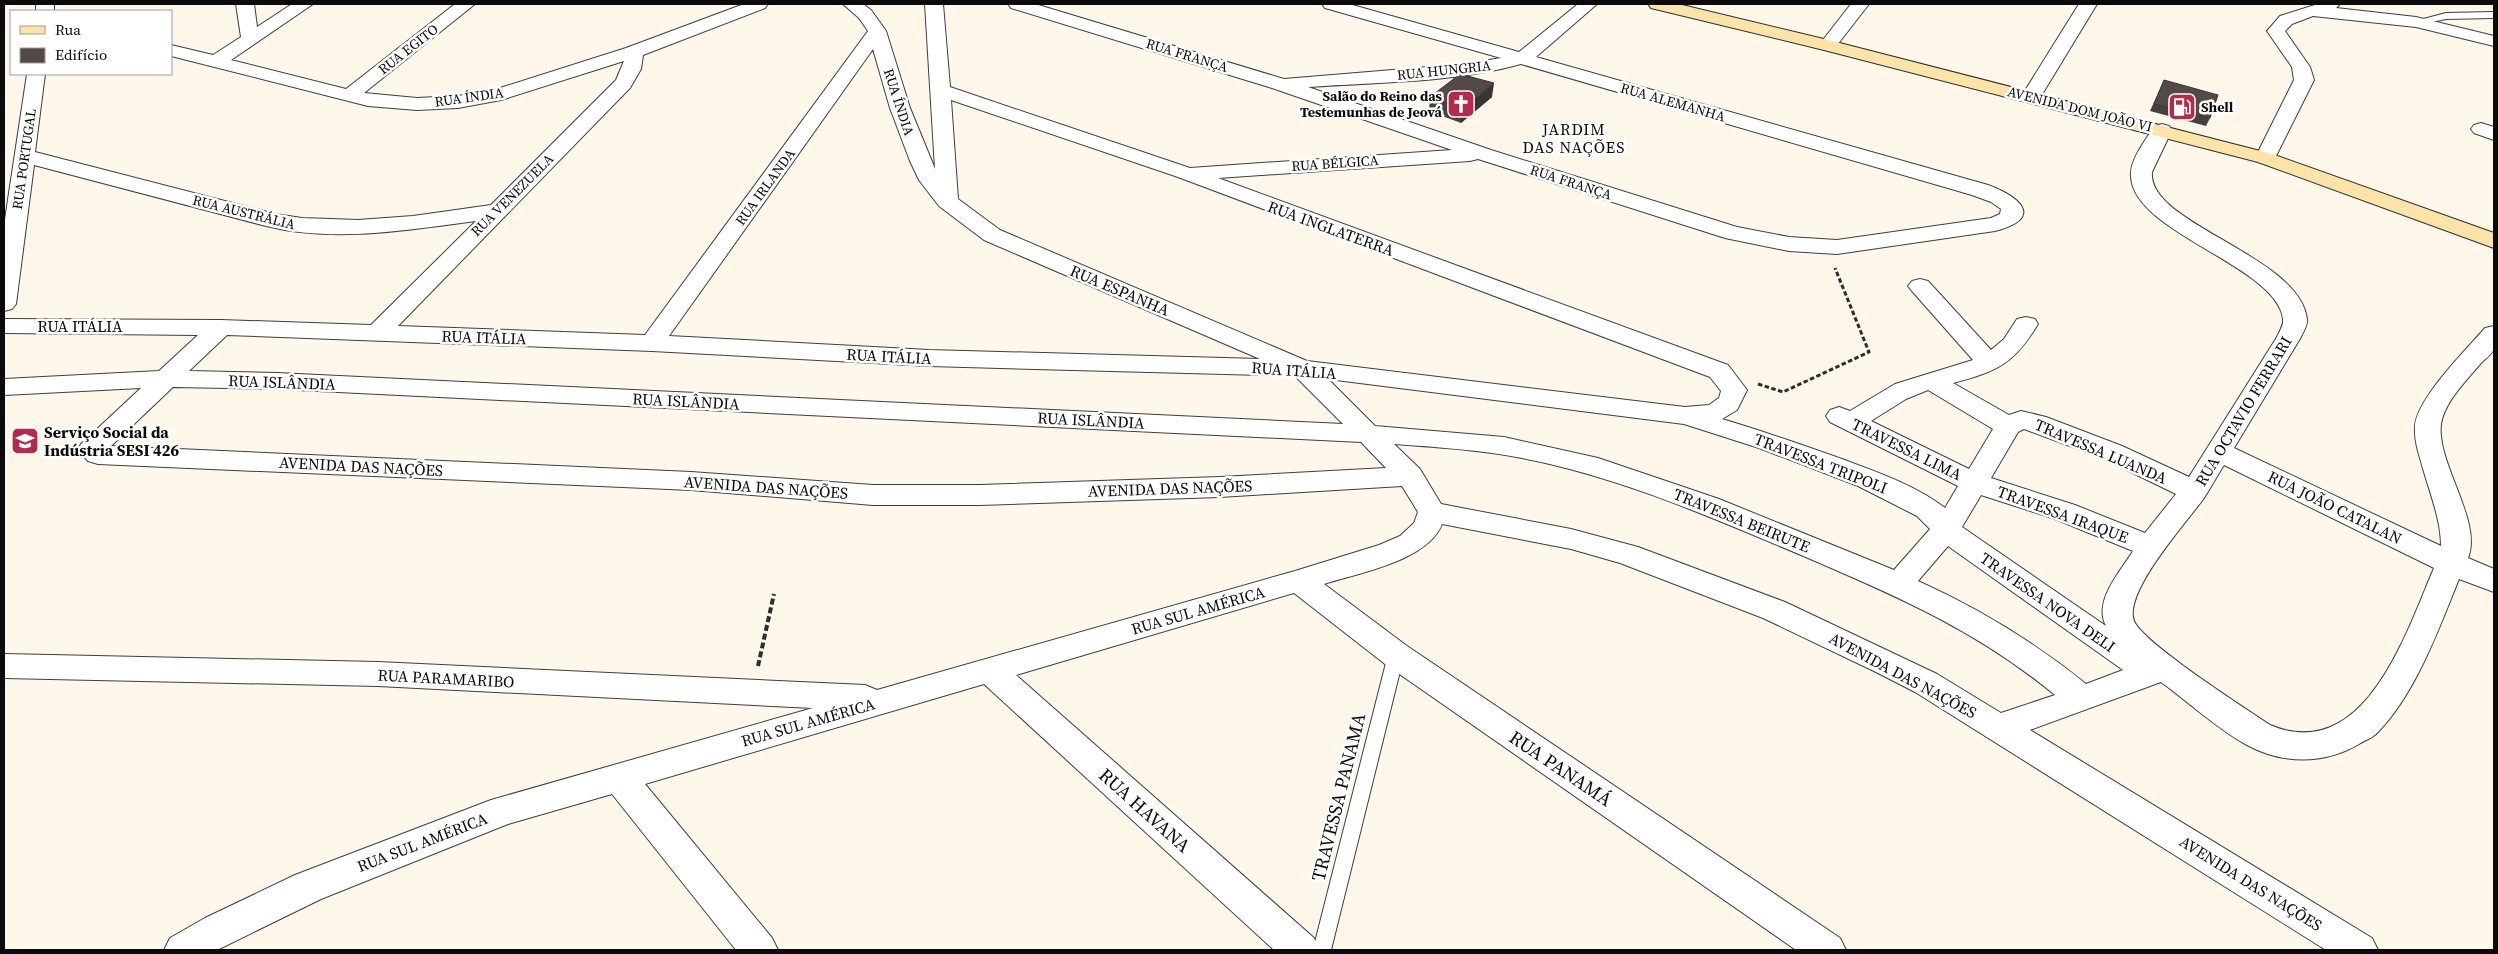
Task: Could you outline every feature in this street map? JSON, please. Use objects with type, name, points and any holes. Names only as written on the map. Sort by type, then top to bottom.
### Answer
[{"type":"street","points":[[244,4],[250,40]]},
{"type":"street","points":[[215,62],[304,4]]},
{"type":"street","name":"RUA EGITO","points":[[350,95],[466,4]]},
{"type":"street","name":"RUA ÍNDIA","points":[[172,50],[368,100],[417,104],[458,102],[501,94],[633,52],[759,4]]},
{"type":"street","name":"RUA ÍNDIA","points":[[852,4],[865,14],[925,103],[920,161],[930,180],[947,201]]},
{"type":"street","points":[[934,4],[925,103],[947,201]]},
{"type":"street","name":"RUA FRANÇA","points":[[1017,4],[1280,84],[1484,154],[1733,234],[1789,244],[1826,247],[1876,243],[1996,224],[2011,218],[2012,207]]},
{"type":"street","name":"RUA ALEMANHA","points":[[1331,4],[1980,190],[1999,197],[2012,207]]},
{"type":"street","name":"RUA HUNGRIA","points":[[1280,84],[1465,70],[1494,66],[1523,58],[1588,4]]},
{"type":"street","name":"AVENIDA DOM JOÃO VI","points":[[1657,4],[1828,45],[2265,158],[2494,241]]},
{"type":"street","points":[[1828,45],[1860,4]]},
{"type":"street","points":[[2031,97],[2088,4]]},
{"type":"street","points":[[2265,158],[2304,80],[2301,67],[2276,31],[2279,24],[2292,17],[2323,7],[2416,22],[2494,41]]},
{"type":"street","name":"RUA IRLANDA","points":[[652,343],[877,31]]},
{"type":"street","name":"RUA VENEZUELA","points":[[378,332],[623,84],[632,71],[634,62],[633,52]]},
{"type":"street","name":"RUA PORTUGAL","points":[[4,304],[36,75]]},
{"type":"street","name":"RUA INGLATERRA","points":[[925,103],[1185,173],[1719,371]]},
{"type":"street","name":"RUA OCTAVIO FERRARI","points":[[2157,671],[2128,638],[2118,619],[2119,599],[2150,547],[2194,491],[2289,337],[2295,320],[2289,302],[2271,283],[2162,211],[2145,192],[2140,180],[2142,168],[2162,130]]},
{"type":"street","name":"RUA BÉLGICA","points":[[1185,173],[1484,154]]},
{"type":"street","name":"RUA AUSTRÁLIA","points":[[25,156],[274,221],[304,227],[368,227],[497,211]]},
{"type":"street","name":"RUA ESPANHA","points":[[947,201],[992,236],[1302,368],[1410,476],[1432,512]]},
{"type":"street","points":[[1920,286],[1988,362]]},
{"type":"street","points":[[1932,381],[1988,362],[2003,354],[2013,344],[2026,324]]},
{"type":"street","name":"RUA ITÁLIA","points":[[4,326],[221,327],[378,332],[652,343],[929,358],[1090,364],[1302,368],[1685,416],[1709,414],[1724,410],[1732,400],[1734,390],[1719,371]]},
{"type":"street","points":[[168,379],[221,327]]},
{"type":"street","points":[[1998,727],[2082,700],[2157,671],[2242,726],[2275,743],[2293,747],[2330,744],[2367,723],[2386,698],[2418,637],[2456,551],[2456,541],[2431,446],[2428,424],[2434,406],[2494,333]]},
{"type":"street","name":"RUA ISLÂNDIA","points":[[4,387],[168,379],[297,382],[1368,434]]},
{"type":"street","name":"AVENIDA DAS NAÇÕES","points":[[168,379],[91,450],[98,455],[692,481],[872,494],[980,495],[1210,487],[1410,476]]},
{"type":"street","points":[[1899,584],[1946,530],[2008,426],[1932,381]]},
{"type":"street","name":"TRAVESSA LIMA","points":[[1932,381],[1906,389],[1845,419],[1975,483]]},
{"type":"street","name":"TRAVESSA TRIPOLI","points":[[1685,416],[1768,442],[1868,479],[1903,495],[1927,509],[1937,517],[1946,530]]},
{"type":"street","name":"TRAVESSA LUANDA","points":[[2008,426],[2021,420],[2037,422],[2112,452],[2194,491]]},
{"type":"street","name":"TRAVESSA BEIRUTE","points":[[1368,434],[1484,443],[1524,450],[1599,468],[1721,510],[1899,584],[1956,612],[2024,653],[2082,700]]},
{"type":"street","name":"RUA JOÃO CATALAN","points":[[2218,451],[2451,563],[2494,581]]},
{"type":"street","name":"TRAVESSA IRAQUE","points":[[1975,483],[2065,512],[2150,547]]},
{"type":"street","name":"AVENIDA DAS NAÇÕES","points":[[1432,512],[1509,526],[1618,551],[1774,610],[1887,663],[1926,683],[2359,950]]},
{"type":"street","name":"RUA SUL AMÉRICA","points":[[183,950],[223,940],[308,887],[414,844],[503,812],[887,699],[1299,581],[1389,552],[1410,543],[1426,528],[1432,512]]},
{"type":"street","name":"TRAVESSA NOVA DELI","points":[[1946,530],[2157,671]]},
{"type":"street","name":"RUA PANAMÁ","points":[[1299,581],[1396,655],[1827,950]]},
{"type":"street","name":"RUA HAVANA","points":[[989,670],[1301,950]]},
{"type":"street","name":"RUA PARAMARIBO","points":[[11,674],[378,674],[887,699]]},
{"type":"street","points":[[619,777],[759,950]]},
{"type":"lane","points":[[2416,22],[2446,16],[2494,15]]},
{"type":"lane","name":"TRAVESSA PANAMA","points":[[1322,950],[1396,655]]},
{"type":"path","points":[[1719,371],[1783,392],[1869,352],[1826,247]]},
{"type":"path","points":[[753,692],[774,594]]},
{"type":"building","points":[[1460,74],[1494,83],[1463,109],[1430,97]]},
{"type":"building","name":"Shell","points":[[2164,80],[2218,95],[2210,118],[2154,104]]},
{"type":"place","name":"Salão do Reino das Testemunhas de Jeová","points":[[1461,104]]},
{"type":"place","name":"Shell","points":[[2182,107]]},
{"type":"place","name":"Serviço Social da Indústria SESI 426","points":[[25,441]]},
{"type":"district","name":"JARDIM DAS NAÇÕES","points":[[1574,138]]}]
